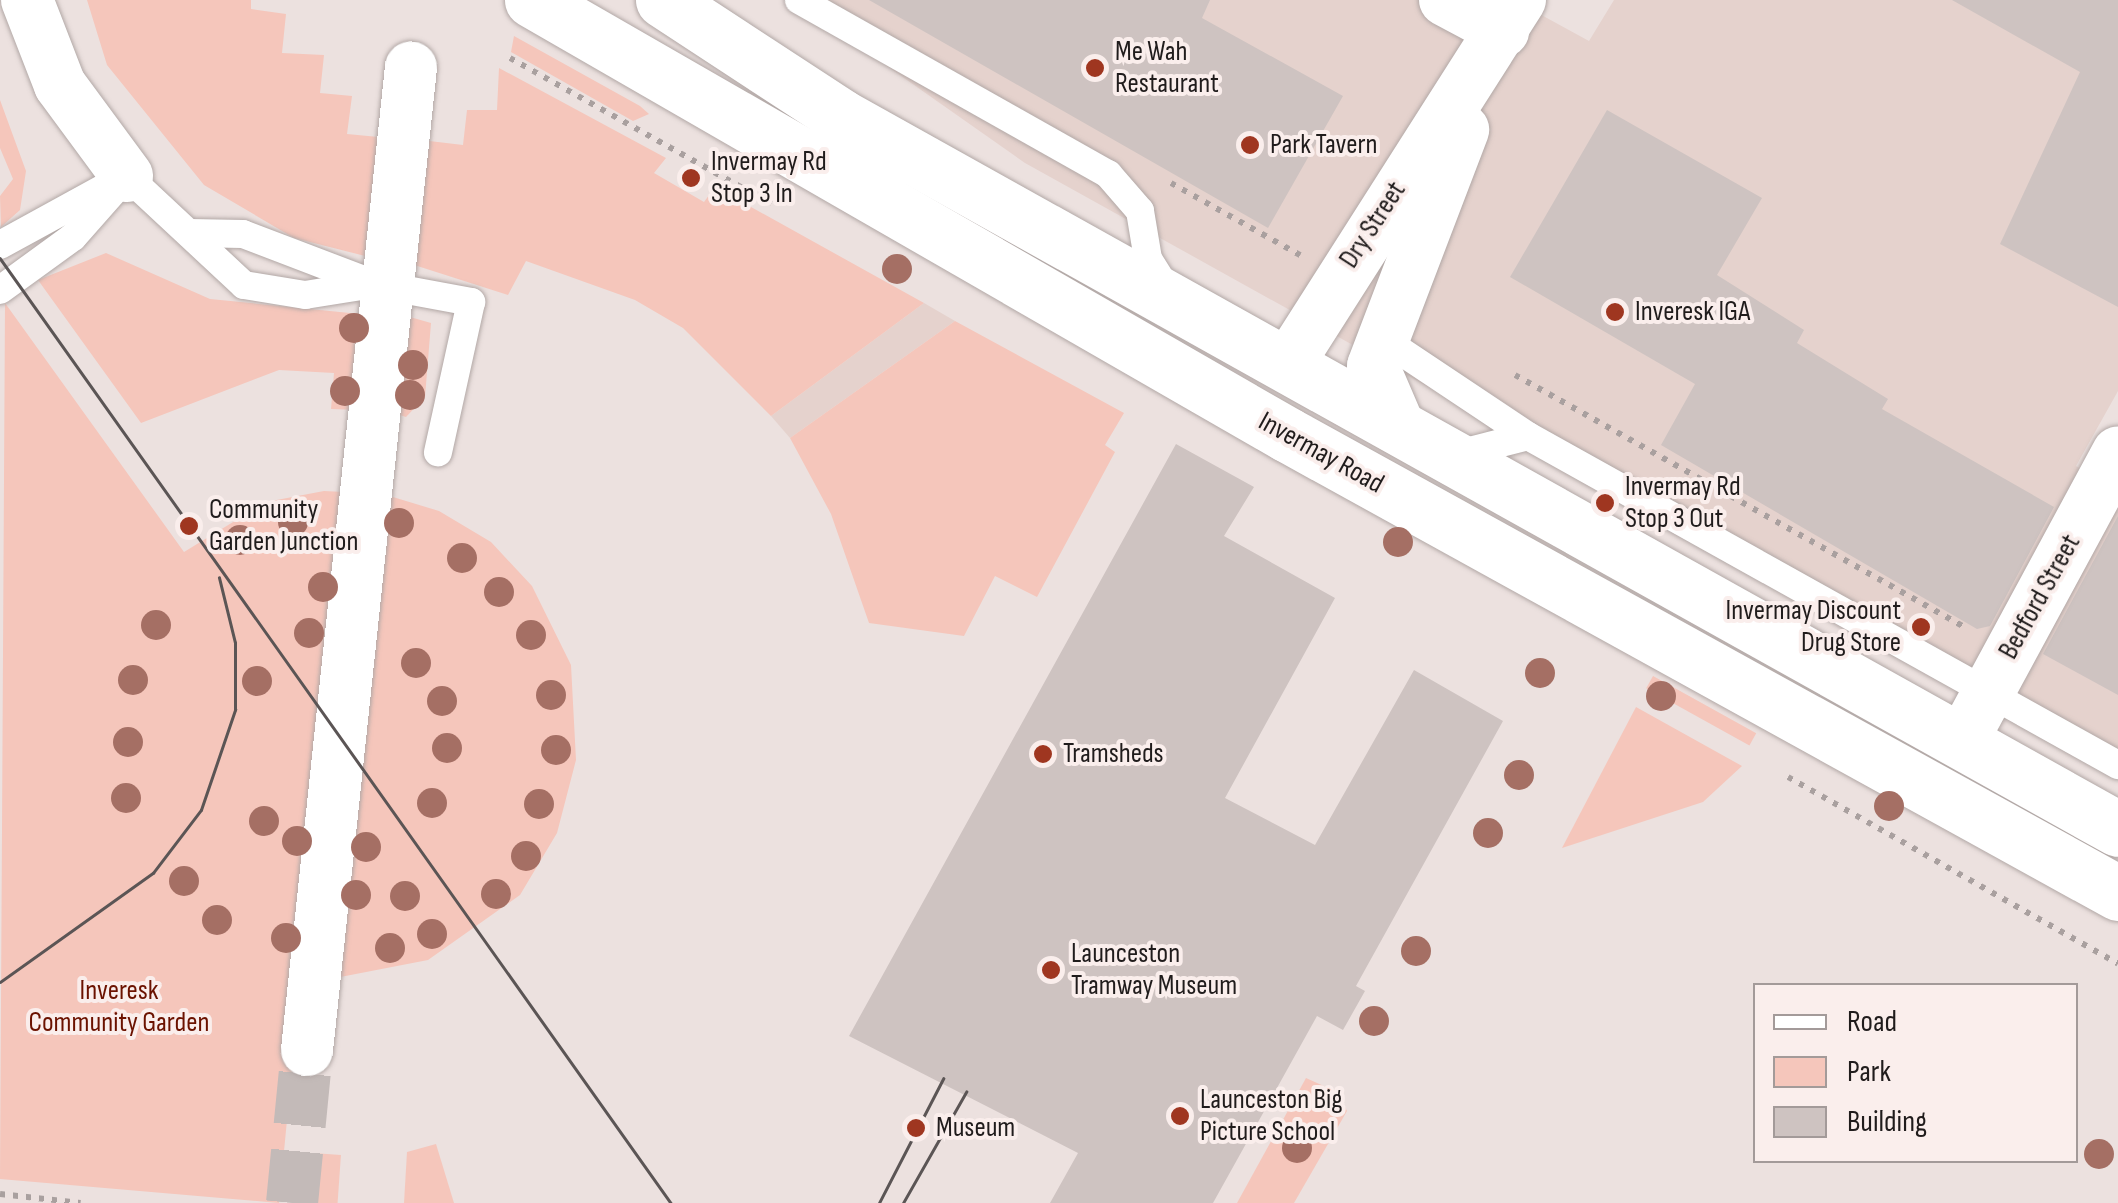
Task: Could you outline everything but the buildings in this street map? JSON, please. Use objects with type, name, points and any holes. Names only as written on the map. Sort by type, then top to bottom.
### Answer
[{"type":"main road","name":"Invermay Road","points":[[532,0],[1288,435],[2118,893]]},
{"type":"main road","points":[[664,0],[840,116],[1290,361],[1665,578],[2118,829]]},
{"type":"main road","points":[[1288,435],[1290,361]]},
{"type":"main road","points":[[1665,578],[1692,624],[1818,700],[1822,730]]},
{"type":"main road","points":[[1962,740],[1963,775],[2118,879]]},
{"type":"street","points":[[27,0],[60,85],[127,176]]},
{"type":"street","points":[[1446,0],[1512,15]]},
{"type":"street","name":"Dry Street","points":[[1398,424],[1378,392],[1381,338],[1512,15]]},
{"type":"street","name":"Dry Street","points":[[1290,361],[1512,15]]},
{"type":"street","points":[[307,1050],[381,285],[411,67]]},
{"type":"street","name":"Bedford Street","points":[[1962,740],[2118,454]]},
{"type":"lane","points":[[698,0],[712,0]]},
{"type":"lane","points":[[799,0],[1108,174],[1140,211],[1148,258],[1177,299]]},
{"type":"lane","points":[[127,176],[244,286],[305,295],[381,285]]},
{"type":"lane","points":[[0,245],[127,176]]},
{"type":"lane","points":[[0,290],[73,238],[127,176]]},
{"type":"lane","points":[[190,233],[243,234],[381,285],[471,302],[438,452]]},
{"type":"lane","points":[[1381,338],[1528,436],[2118,765]]},
{"type":"lane","points":[[1454,456],[1528,436]]},
{"type":"path","points":[[1496,364],[1979,636]]},
{"type":"path","points":[[0,1194],[81,1203]]},
{"type":"shaded area","points":[[793,0],[1514,0],[1589,41],[1614,0],[2118,0],[2118,391],[2076,466],[2118,489],[2118,770],[1025,163]]},
{"type":"shaded area","points":[[924,303],[955,321],[790,438],[771,416]]},
{"type":"green space","points":[[87,0],[251,0],[251,9],[286,14],[282,53],[324,55],[320,93],[352,96],[347,134],[389,138],[377,259],[294,238],[204,185],[107,65]]},
{"type":"green space","points":[[514,36],[649,114],[633,121],[511,52]]},
{"type":"green space","points":[[499,68],[666,158],[654,173],[704,202],[715,187],[924,303],[771,416],[683,328],[635,300],[526,261],[508,295],[408,263],[421,140],[463,145],[467,110],[497,110]]},
{"type":"green space","points":[[0,100],[26,171],[20,210],[1,227],[0,196],[13,179],[0,148]]},
{"type":"green space","points":[[106,253],[210,299],[370,315],[360,410],[331,409],[334,373],[279,370],[141,423],[38,280]]},
{"type":"green space","name":"Inveresk Community Garden","points":[[5,303],[184,552],[266,502],[324,491],[383,494],[439,511],[491,542],[532,586],[571,665],[576,760],[557,833],[520,895],[428,960],[330,979],[301,975],[279,1203],[0,1179]]},
{"type":"green space","points":[[403,315],[431,323],[425,397],[406,417],[393,413]]},
{"type":"green space","points":[[955,321],[1124,413],[1105,445],[1115,452],[1037,597],[995,576],[964,636],[869,623],[831,514],[790,438]]},
{"type":"green space","points":[[1653,676],[1756,733],[1749,745],[1646,688]]},
{"type":"green space","points":[[1636,707],[1742,766],[1703,802],[1562,848]]},
{"type":"green space","points":[[1306,1078],[1337,1092],[1347,1111],[1294,1203],[1237,1203]]},
{"type":"green space","points":[[436,1144],[454,1203],[404,1203],[407,1152]]},
{"type":"green space","points":[[313,1153],[341,1155],[338,1203],[310,1203]]},
{"type":"tunnel","points":[[292,1203],[307,1050]]},
{"type":"tram line","points":[[0,258],[671,1203]]},
{"type":"tram line","points":[[0,982],[153,873],[201,810],[235,710],[235,643],[219,578]]},
{"type":"tram line","points":[[879,1203],[943,1079]]},
{"type":"tram line","points":[[903,1203],[966,1092]]},
{"type":"place","name":"Me Wah Restaurant","points":[[1095,68]]},
{"type":"place","name":"Park Tavern","points":[[1250,145]]},
{"type":"place","name":"Invermay Rd Stop 3 In","points":[[691,178]]},
{"type":"place","name":"Inveresk IGA","points":[[1615,312]]},
{"type":"place","name":"Invermay Rd Stop 3 Out","points":[[1605,503]]},
{"type":"place","name":"Community Garden Junction","points":[[189,526]]},
{"type":"place","name":"Invermay Discount Drug Store","points":[[1921,627]]},
{"type":"place","name":"Tramsheds","points":[[1043,754]]},
{"type":"place","name":"Launceston Tramway Museum","points":[[1051,970]]},
{"type":"place","name":"Launceston Big Picture School","points":[[1180,1116]]},
{"type":"place","name":"Museum","points":[[916,1128]]}]
